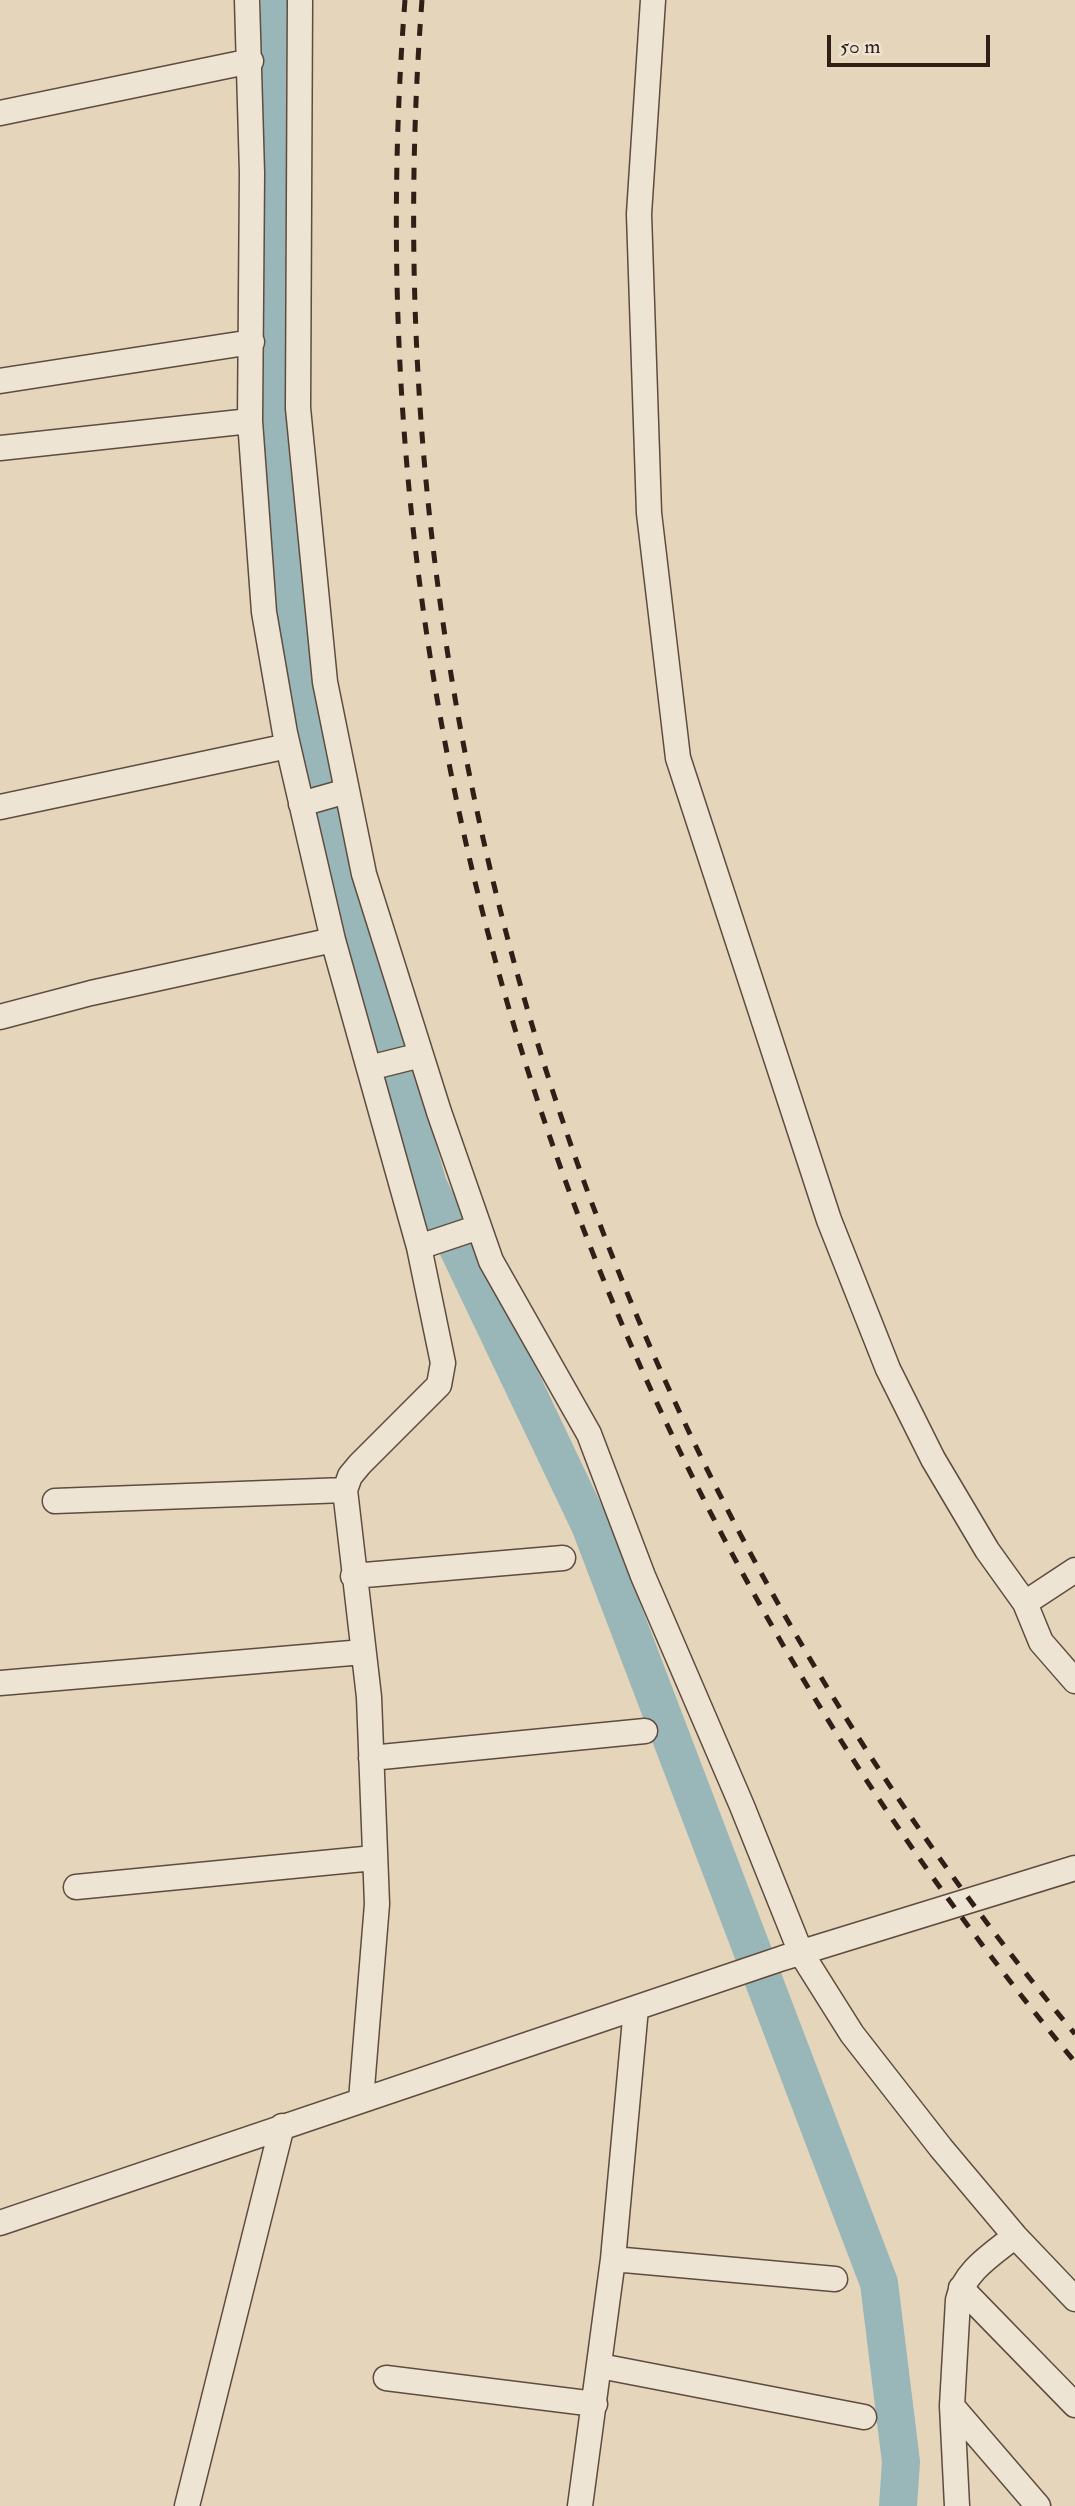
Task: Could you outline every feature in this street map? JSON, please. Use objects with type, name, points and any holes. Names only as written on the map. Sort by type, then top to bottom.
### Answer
[{"type":"street","points":[[247,0],[251,61],[250,421],[264,612],[301,804],[333,940],[419,1247],[443,1376],[428,1398],[360,1464],[350,1476],[345,1490],[369,1697],[377,1904],[361,2100]]},
{"type":"street","points":[[300,0],[298,408],[326,682],[364,874],[421,1055],[491,1261],[589,1434],[643,1576],[742,1806],[792,1955],[852,2034],[1015,2236],[1075,2300]]},
{"type":"street","points":[[653,0],[639,214],[649,513],[678,758],[829,1220],[888,1369],[933,1459],[988,1550],[1025,1603],[1041,1642],[1075,1681]]},
{"type":"street","points":[[0,113],[251,61]]},
{"type":"street","points":[[0,381],[252,342]]},
{"type":"street","points":[[0,448],[250,421]]},
{"type":"street","points":[[0,807],[288,746]]},
{"type":"street","points":[[301,804],[347,791]]},
{"type":"street","points":[[0,1017],[91,993],[333,940]]},
{"type":"street","points":[[369,1068],[421,1055]]},
{"type":"street","points":[[419,1247],[479,1227]]},
{"type":"street","points":[[55,1501],[345,1490]]},
{"type":"street","points":[[353,1576],[563,1558]]},
{"type":"street","points":[[1025,1603],[1075,1570]]},
{"type":"street","points":[[0,1683],[363,1652]]},
{"type":"street","points":[[371,1758],[645,1731]]},
{"type":"street","points":[[76,1887],[374,1858]]},
{"type":"street","points":[[0,2223],[792,1955],[1075,1868]]},
{"type":"street","points":[[580,2506],[613,2259],[636,2008]]},
{"type":"street","points":[[187,2506],[282,2126]]},
{"type":"street","points":[[957,2506],[952,2406],[961,2288],[972,2272],[1015,2236]]},
{"type":"street","points":[[613,2259],[835,2279]]},
{"type":"street","points":[[961,2288],[1075,2405]]},
{"type":"street","points":[[600,2366],[864,2417]]},
{"type":"street","points":[[386,2378],[595,2404]]},
{"type":"street","points":[[952,2406],[1038,2506]]},
{"type":"waterway","points":[[280,0],[278,299],[282,501],[300,663],[344,894],[428,1185],[590,1525],[879,2283],[901,2462],[898,2506]]},
{"type":"railway","points":[[405,0],[397,282],[417,560],[463,832],[536,1097],[635,1354],[758,1601],[905,1837],[1075,2062]]},
{"type":"railway","points":[[422,0],[414,276],[433,550],[479,818],[549,1081],[645,1335],[765,1580],[909,1814],[1075,2034]]}]
